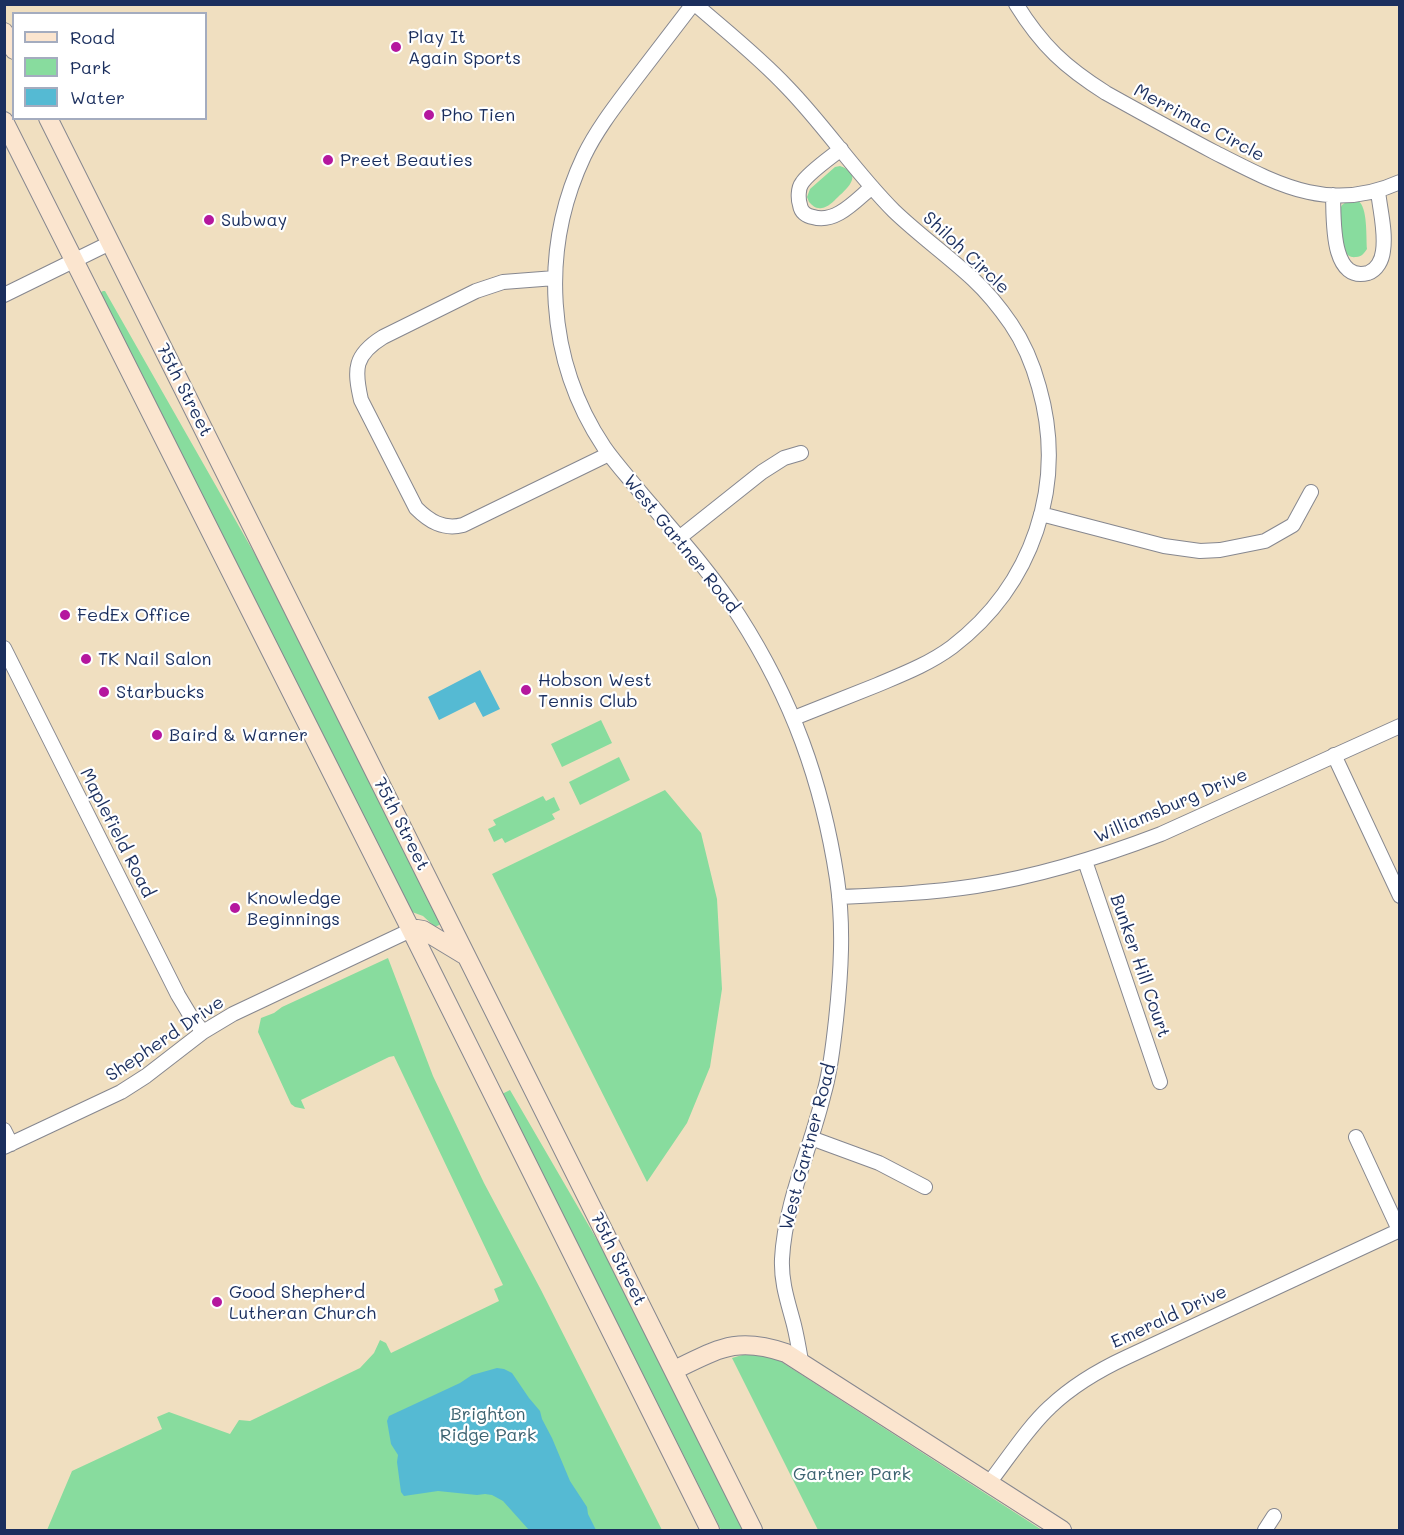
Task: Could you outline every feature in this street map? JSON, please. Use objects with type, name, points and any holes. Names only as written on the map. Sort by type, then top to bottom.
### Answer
[{"type":"main road","points":[[4,32],[12,46]]},
{"type":"main road","name":"75th Street","points":[[49,120],[753,1530]]},
{"type":"main road","points":[[4,121],[710,1530]]},
{"type":"main road","points":[[411,930],[423,930],[467,957]]},
{"type":"main road","points":[[674,1370],[717,1350],[744,1344],[770,1347],[786,1353],[1062,1530]]},
{"type":"street","name":"Shiloh Circle","points":[[694,4],[787,86],[894,211],[927,242],[973,279],[992,299],[1013,327],[1029,356],[1045,406],[1049,444],[1047,487],[1041,514],[1032,543],[1014,579],[999,602],[977,626],[951,648],[917,668],[794,718]]},
{"type":"street","name":"West Gartner Road","points":[[694,4],[611,112],[585,153],[570,188],[562,220],[556,254],[555,296],[563,355],[591,424],[609,454],[703,566],[738,613],[769,667],[794,718],[823,808],[839,897],[841,971],[831,1064],[784,1237],[782,1257],[784,1294],[794,1324],[801,1361]]},
{"type":"street","name":"Merrimac Circle","points":[[1016,4],[1029,25],[1053,54],[1081,77],[1106,93],[1268,179],[1308,192],[1334,195],[1354,195],[1378,191],[1400,182]]},
{"type":"street","points":[[841,149],[801,184],[798,199],[801,210],[810,217],[820,219],[834,217],[872,187]]},
{"type":"street","points":[[1334,195],[1334,233],[1339,257],[1350,271],[1368,273],[1375,269],[1384,250],[1378,191]]},
{"type":"street","points":[[4,295],[110,243]]},
{"type":"street","points":[[555,278],[503,282],[477,291],[378,340],[363,353],[358,365],[357,381],[361,400],[416,508],[424,516],[444,526],[463,525],[609,454]]},
{"type":"street","points":[[679,538],[762,472],[784,458],[801,453]]},
{"type":"street","points":[[1041,514],[1164,546],[1200,551],[1220,550],[1265,541],[1293,525],[1311,492]]},
{"type":"street","name":"Maplefield Road","points":[[4,648],[178,994],[189,1015],[203,1032]]},
{"type":"street","name":"Williamsburg Drive","points":[[839,897],[912,893],[977,886],[1029,876],[1085,861],[1161,834],[1400,726]]},
{"type":"street","points":[[1334,755],[1400,896]]},
{"type":"street","name":"Bunker Hill Court","points":[[1085,861],[1160,1082]]},
{"type":"street","name":"Shepherd Drive","points":[[8,1146],[121,1092],[146,1076],[203,1032],[233,1014],[411,930]]},
{"type":"street","points":[[4,1130],[8,1146]]},
{"type":"street","points":[[1356,1137],[1399,1231]]},
{"type":"street","points":[[811,1138],[879,1162],[926,1187]]},
{"type":"street","name":"Emerald Drive","points":[[989,1483],[1049,1408],[1087,1378],[1127,1357],[1399,1231]]},
{"type":"street","points":[[1264,1530],[1274,1516]]},
{"type":"green space","points":[[840,166],[851,173],[850,185],[828,205],[822,208],[815,207],[807,197],[810,189],[835,167]]},
{"type":"green space","points":[[1349,200],[1361,204],[1365,216],[1367,249],[1358,257],[1350,256],[1346,252],[1341,239],[1340,209]]},
{"type":"green space","points":[[103,291],[257,558],[441,924],[435,927],[423,916],[412,912],[102,295]]},
{"type":"green space","points":[[601,720],[612,743],[562,767],[551,744]]},
{"type":"green space","points":[[619,757],[630,780],[580,805],[569,782]]},
{"type":"green space","points":[[665,790],[701,833],[717,899],[722,989],[710,1067],[687,1123],[647,1182],[492,874]]},
{"type":"green space","points":[[543,796],[546,801],[554,797],[560,810],[552,814],[555,819],[505,843],[502,838],[494,842],[488,829],[496,825],[493,820]]},
{"type":"green space","name":"Brighton Ridge Park","points":[[388,958],[433,1076],[484,1183],[541,1290],[662,1530],[47,1530],[72,1471],[162,1429],[157,1417],[169,1412],[230,1434],[239,1420],[250,1421],[360,1368],[374,1353],[380,1340],[386,1343],[391,1353],[499,1301],[494,1289],[503,1285],[394,1056],[301,1100],[305,1109],[291,1104],[258,1032],[261,1018]]},
{"type":"green space","points":[[510,1090],[607,1257],[744,1530],[721,1530],[502,1094]]},
{"type":"green space","name":"Gartner Park","points":[[749,1353],[777,1359],[1042,1530],[818,1530],[732,1358]]},
{"type":"water","points":[[480,670],[500,709],[483,717],[475,702],[439,720],[428,697]]},
{"type":"water","points":[[497,1368],[512,1373],[540,1411],[570,1481],[587,1507],[596,1530],[529,1530],[503,1501],[492,1495],[438,1491],[404,1496],[401,1492],[398,1455],[391,1444],[387,1421],[389,1416],[460,1383],[472,1375]]},
{"type":"place","name":"Play It Again Sports","points":[[396,47]]},
{"type":"place","name":"Pho Tien","points":[[429,115]]},
{"type":"place","name":"Preet Beauties","points":[[328,160]]},
{"type":"place","name":"Subway","points":[[209,220]]},
{"type":"place","name":"FedEx Office","points":[[65,615]]},
{"type":"place","name":"TK Nail Salon","points":[[86,659]]},
{"type":"place","name":"Hobson West Tennis Club","points":[[526,690]]},
{"type":"place","name":"Starbucks","points":[[104,692]]},
{"type":"place","name":"Baird & Warner","points":[[157,735]]},
{"type":"place","name":"Knowledge Beginnings","points":[[235,908]]},
{"type":"place","name":"Good Shepherd Lutheran Church","points":[[217,1302]]}]
